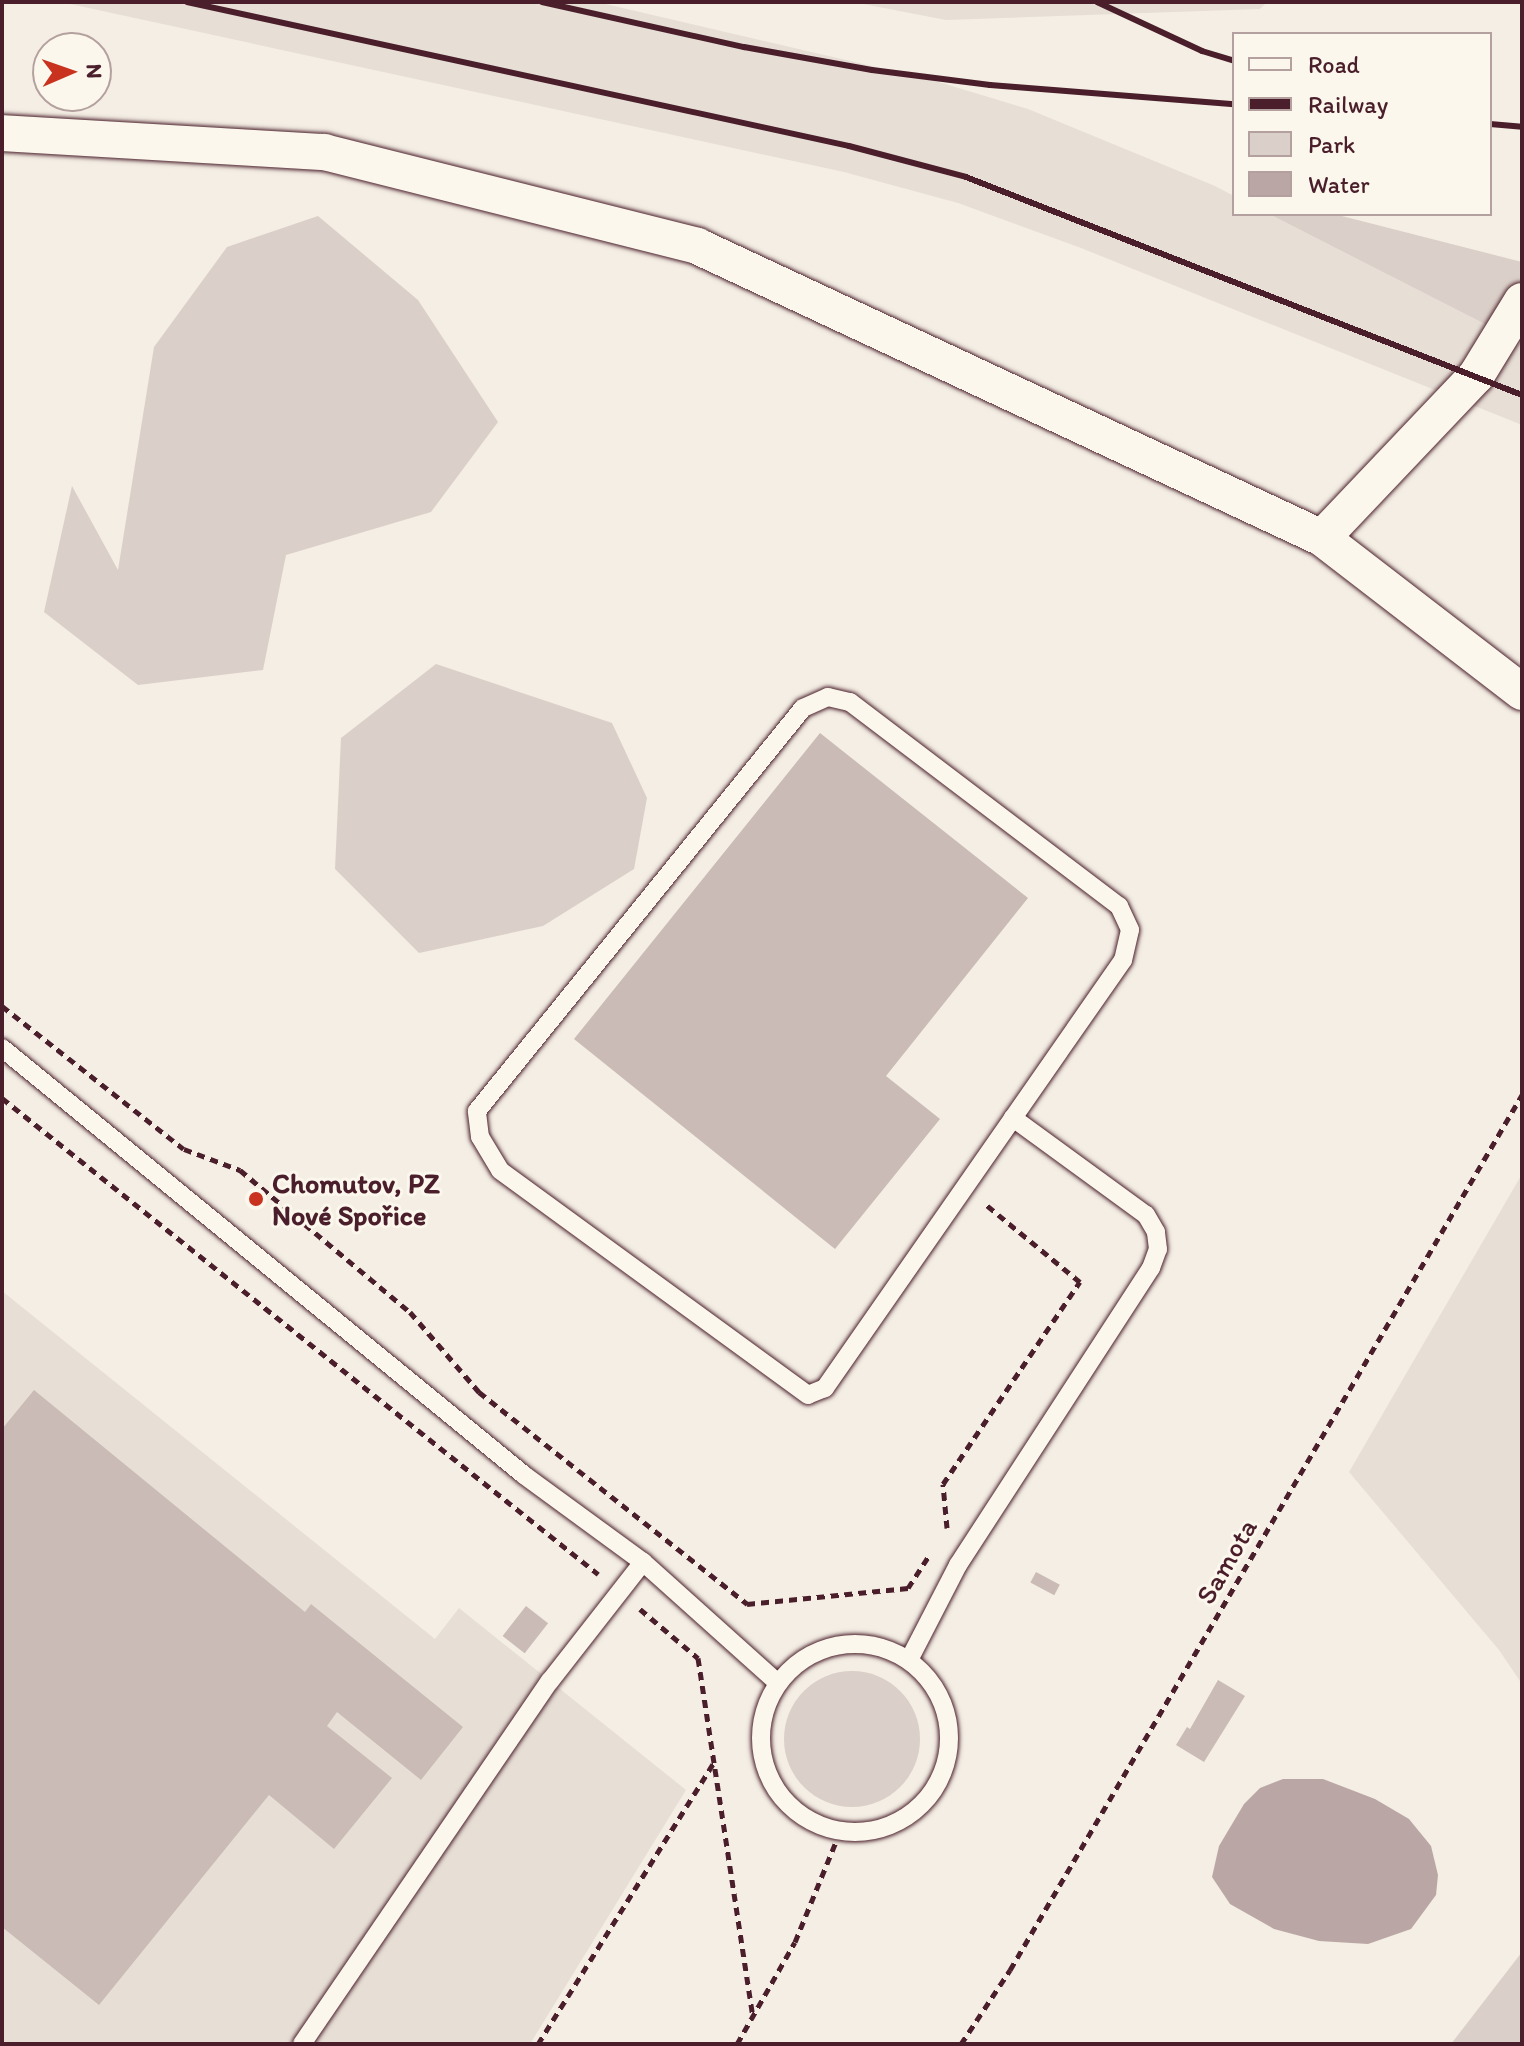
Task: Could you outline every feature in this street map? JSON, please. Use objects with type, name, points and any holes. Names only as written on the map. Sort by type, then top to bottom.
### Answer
[{"type":"street","points":[[2,133],[324,152],[697,246],[1322,538],[1522,692]]},
{"type":"street","points":[[1322,538],[1476,376],[1522,301]]},
{"type":"lane","points":[[828,697],[850,702],[1119,906],[1125,918],[1130,930],[1123,960],[1013,1118],[825,1388],[808,1395],[500,1170],[480,1137],[477,1111],[803,708],[828,697]]},
{"type":"lane","points":[[2,1048],[524,1475],[643,1562],[778,1683]]},
{"type":"lane","points":[[909,1660],[958,1565],[1151,1268],[1158,1249],[1156,1232],[1146,1215],[1013,1118]]},
{"type":"lane","points":[[302,2044],[550,1681],[643,1562]]},
{"type":"lane","points":[[854,1643],[883,1647],[909,1660],[932,1683],[946,1711],[950,1743],[943,1774],[926,1801],[902,1821],[872,1832],[840,1832],[810,1822],[784,1802],[768,1774],[761,1744],[764,1712],[778,1683],[799,1662],[825,1648],[854,1643]]},
{"type":"path","points":[[2,1006],[184,1149],[240,1170],[410,1312],[479,1392],[747,1604],[908,1588],[932,1550]]},
{"type":"path","name":"Samota","points":[[961,2044],[1010,1970],[1522,1095]]},
{"type":"path","points":[[2,1098],[698,1658],[753,2016]]},
{"type":"path","points":[[940,1538],[949,1525],[943,1484],[1080,1282],[965,1187]]},
{"type":"path","points":[[538,2044],[714,1761]]},
{"type":"path","points":[[737,2044],[795,1942],[840,1832]]},
{"type":"shaded area","points":[[61,2],[597,2],[932,80],[1028,109],[1215,186],[1232,195],[1232,216],[1273,216],[1522,343],[1522,425],[1081,248],[958,203],[844,172]]},
{"type":"shaded area","points":[[853,2],[1267,2],[1260,9],[946,20]]},
{"type":"shaded area","points":[[1522,1174],[1522,1684],[1499,1650],[1349,1472]]},
{"type":"shaded area","points":[[2,1291],[435,1639],[459,1608],[686,1790],[530,2044],[2,2044]]},
{"type":"green space","points":[[318,216],[418,300],[498,422],[431,512],[286,555],[263,670],[138,685],[44,612],[72,486],[118,570],[154,347],[227,247]]},
{"type":"green space","points":[[1273,216],[1342,216],[1522,262],[1522,343]]},
{"type":"green space","points":[[436,664],[612,723],[647,798],[634,869],[543,926],[419,953],[335,869],[341,738]]},
{"type":"green space","points":[[852,1671],[878,1676],[900,1691],[915,1713],[920,1739],[915,1765],[900,1787],[878,1802],[852,1807],[826,1802],[804,1787],[789,1765],[784,1739],[789,1713],[804,1691],[826,1676]]},
{"type":"green space","points":[[1522,1952],[1522,2044],[1451,2044]]},
{"type":"water","points":[[1283,1779],[1323,1779],[1375,1799],[1409,1819],[1431,1846],[1438,1875],[1436,1895],[1411,1929],[1368,1944],[1319,1941],[1274,1929],[1230,1904],[1212,1877],[1219,1846],[1244,1804],[1260,1788]]},
{"type":"building","points":[[820,733],[1028,898],[886,1076],[940,1119],[835,1249],[574,1039]]},
{"type":"building","points":[[34,1390],[305,1612],[311,1604],[463,1727],[421,1780],[337,1712],[327,1726],[392,1778],[334,1849],[269,1795],[99,2005],[2,1927],[2,1429]]},
{"type":"building","points":[[1036,1572],[1060,1585],[1054,1595],[1030,1583]]},
{"type":"building","points":[[526,1606],[548,1623],[525,1653],[503,1636]]},
{"type":"building","points":[[1218,1680],[1245,1696],[1204,1762],[1176,1745],[1187,1727],[1190,1729]]},
{"type":"railway","points":[[187,2],[849,146],[966,177],[1522,395]]},
{"type":"railway","points":[[542,2],[744,47],[872,70],[990,85],[1232,104]]},
{"type":"railway","points":[[1097,2],[1202,51],[1232,60]]},
{"type":"railway","points":[[1492,124],[1522,127]]},
{"type":"place","name":"Chomutov, PZ Nové Spořice","points":[[256,1199]]}]
